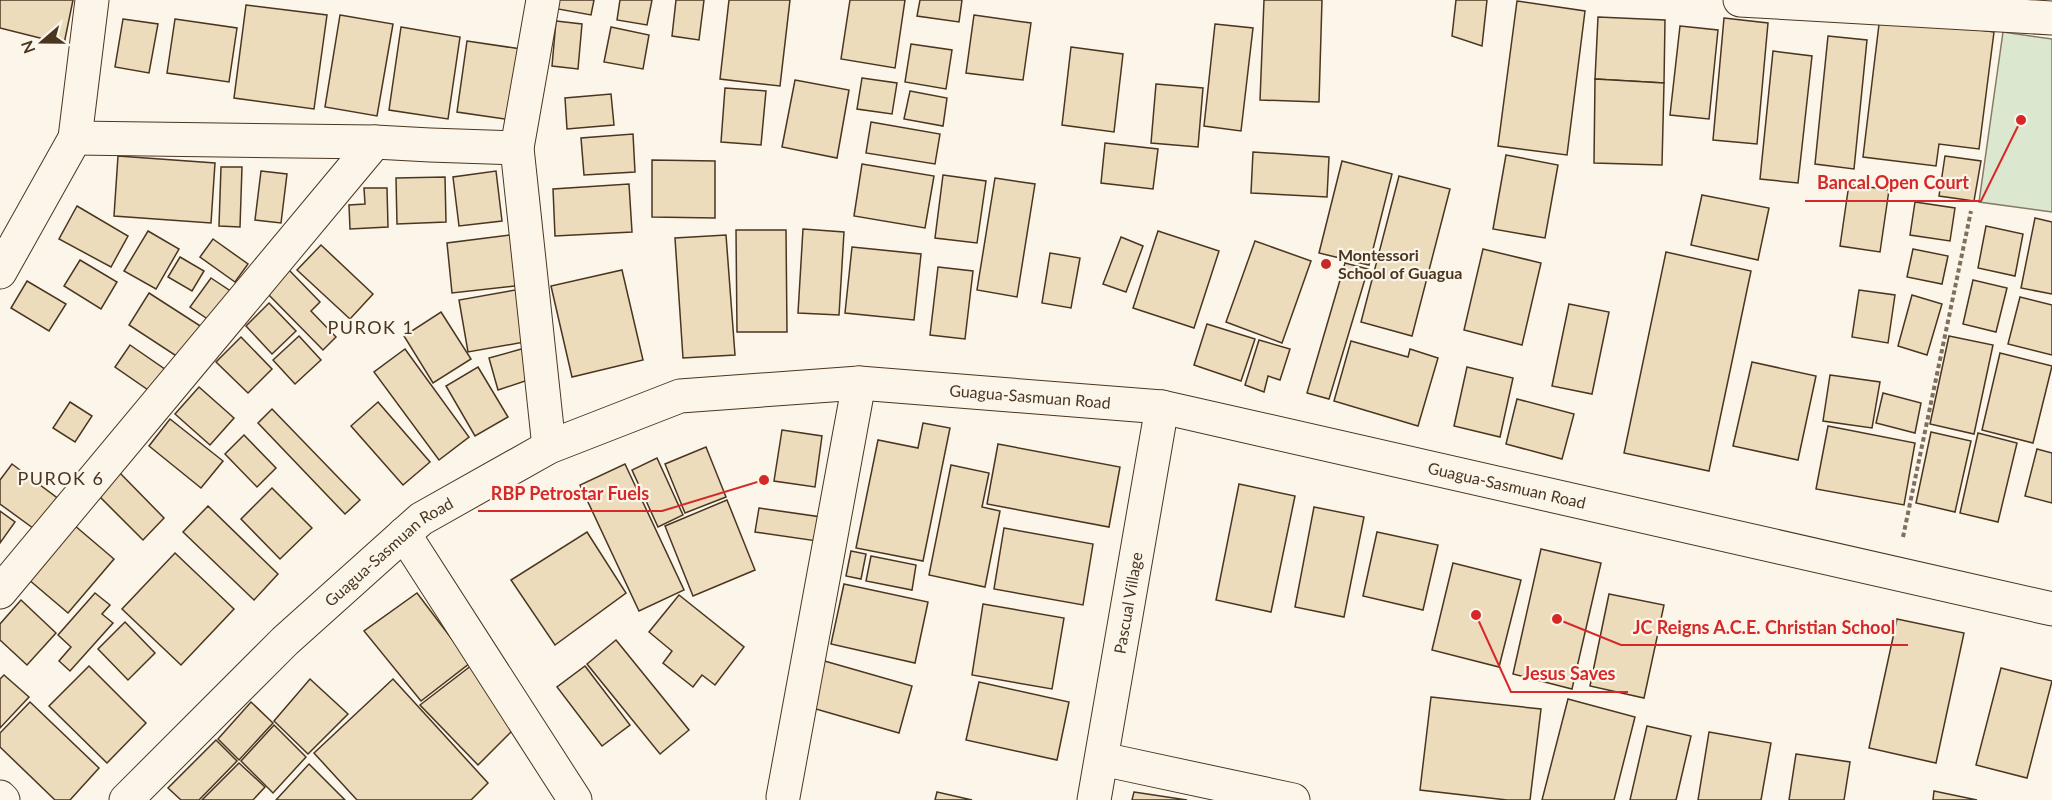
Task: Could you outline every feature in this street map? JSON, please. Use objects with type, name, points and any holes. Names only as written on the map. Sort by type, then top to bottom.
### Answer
[{"type":"street","points":[[0,272],[75,138],[92,0]]},
{"type":"street","points":[[543,0],[517,148],[549,447]]},
{"type":"street","points":[[1740,0],[2052,18]]},
{"type":"street","points":[[75,138],[375,142],[517,148]]},
{"type":"street","points":[[0,592],[375,142]]},
{"type":"street","points":[[783,797],[859,383]]},
{"type":"street","name":"Guagua-Sasmuan Road","points":[[126,800],[285,641],[421,519],[549,447],[680,396],[859,383],[1162,407],[2052,609]]},
{"type":"street","name":"Pascual Village","points":[[1094,800],[1162,407]]},
{"type":"street","points":[[404,534],[575,800]]},
{"type":"street","points":[[1102,759],[1293,800]]},
{"type":"path","points":[[1896,573],[1971,211]]},
{"type":"green space","points":[[2003,32],[2052,39],[2052,212],[1979,202]]},
{"type":"building","points":[[0,0],[73,0],[64,44],[0,28]]},
{"type":"building","points":[[559,0],[594,0],[591,15],[558,9]]},
{"type":"building","points":[[620,0],[652,0],[647,25],[617,20]]},
{"type":"building","points":[[676,0],[704,0],[699,40],[672,36]]},
{"type":"building","points":[[729,0],[790,0],[780,86],[720,79]]},
{"type":"building","points":[[850,0],[905,0],[895,68],[841,59]]},
{"type":"building","points":[[920,0],[962,0],[959,22],[917,16]]},
{"type":"building","points":[[1264,0],[1322,0],[1319,102],[1260,100]]},
{"type":"building","points":[[1456,0],[1487,0],[1482,46],[1452,36]]},
{"type":"building","points":[[1517,1],[1585,11],[1567,155],[1498,146]]},
{"type":"building","points":[[246,5],[327,15],[314,109],[234,98]]},
{"type":"building","points":[[340,15],[393,24],[377,116],[325,107]]},
{"type":"building","points":[[974,15],[1031,23],[1023,80],[966,73]]},
{"type":"building","points":[[1880,16],[1994,32],[1979,149],[1939,144],[1936,166],[1863,157]]},
{"type":"building","points":[[1598,17],[1665,20],[1664,83],[1595,79]]},
{"type":"building","points":[[1724,18],[1768,23],[1757,144],[1713,140]]},
{"type":"building","points":[[123,19],[158,24],[149,73],[115,67]]},
{"type":"building","points":[[175,19],[237,28],[229,82],[167,73]]},
{"type":"building","points":[[556,21],[582,24],[578,69],[552,66]]},
{"type":"building","points":[[1215,24],[1253,28],[1241,131],[1204,126]]},
{"type":"building","points":[[1680,26],[1718,30],[1709,119],[1670,115]]},
{"type":"building","points":[[401,27],[460,37],[448,119],[389,110]]},
{"type":"building","points":[[611,27],[649,35],[643,69],[604,62]]},
{"type":"building","points":[[1828,36],[1867,40],[1854,169],[1815,164]]},
{"type":"building","points":[[467,41],[521,49],[512,120],[457,112]]},
{"type":"building","points":[[911,44],[952,50],[946,89],[905,82]]},
{"type":"building","points":[[1071,47],[1123,54],[1114,132],[1062,125]]},
{"type":"building","points":[[1773,51],[1812,56],[1798,183],[1760,179]]},
{"type":"building","points":[[862,78],[897,83],[892,114],[857,109]]},
{"type":"building","points":[[1595,79],[1664,83],[1662,165],[1594,163]]},
{"type":"building","points":[[795,80],[849,90],[837,158],[782,147]]},
{"type":"building","points":[[1156,84],[1203,88],[1198,147],[1151,143]]},
{"type":"building","points":[[725,88],[766,91],[761,145],[721,142]]},
{"type":"building","points":[[910,91],[947,98],[943,126],[904,119]]},
{"type":"building","points":[[611,94],[614,125],[567,129],[565,98]]},
{"type":"building","points":[[871,122],[940,134],[935,164],[866,153]]},
{"type":"building","points":[[633,134],[635,172],[584,175],[581,138]]},
{"type":"building","points":[[1105,143],[1158,149],[1153,189],[1101,183]]},
{"type":"building","points":[[1253,152],[1329,157],[1327,197],[1251,193]]},
{"type":"building","points":[[1506,155],[1558,165],[1545,238],[1493,229]]},
{"type":"building","points":[[118,156],[215,163],[211,223],[114,216]]},
{"type":"building","points":[[1945,156],[1981,161],[1974,201],[1939,196]]},
{"type":"building","points":[[652,160],[715,161],[715,218],[652,217]]},
{"type":"building","points":[[1342,161],[1392,174],[1369,265],[1319,253]]},
{"type":"building","points":[[862,164],[934,176],[925,228],[854,216]]},
{"type":"building","points":[[221,167],[242,167],[240,227],[219,226]]},
{"type":"building","points":[[261,171],[287,174],[281,223],[255,220]]},
{"type":"building","points":[[496,171],[502,221],[459,226],[453,177]]},
{"type":"building","points":[[943,175],[986,181],[977,243],[935,238]]},
{"type":"building","points":[[1399,176],[1450,189],[1412,336],[1361,322]]},
{"type":"building","points":[[445,177],[446,222],[397,224],[396,178]]},
{"type":"building","points":[[995,178],[1035,184],[1017,297],[977,290]]},
{"type":"building","points":[[629,184],[632,232],[555,236],[553,189]]},
{"type":"building","points":[[1849,184],[1889,190],[1880,252],[1840,246]]},
{"type":"building","points":[[364,188],[387,188],[388,227],[350,229],[349,205],[365,204]]},
{"type":"building","points":[[1702,195],[1769,208],[1758,260],[1691,245]]},
{"type":"building","points":[[1915,202],[1955,208],[1950,241],[1910,235]]},
{"type":"building","points":[[77,206],[128,236],[111,267],[59,239]]},
{"type":"building","points":[[2035,218],[2052,222],[2052,294],[2021,288]]},
{"type":"building","points":[[1986,226],[2023,234],[2015,276],[1978,268]]},
{"type":"building","points":[[803,229],[844,232],[839,315],[798,313]]},
{"type":"building","points":[[736,230],[786,230],[787,332],[737,332]]},
{"type":"building","points":[[148,231],[179,249],[156,289],[124,271]]},
{"type":"building","points":[[1158,231],[1219,251],[1194,328],[1133,308]]},
{"type":"building","points":[[518,234],[524,285],[452,293],[447,243]]},
{"type":"building","points":[[726,235],[735,355],[683,358],[675,238]]},
{"type":"building","points":[[1121,237],[1143,246],[1126,292],[1103,284]]},
{"type":"building","points":[[213,239],[248,264],[235,282],[200,257]]},
{"type":"building","points":[[1255,241],[1311,261],[1282,343],[1226,322]]},
{"type":"building","points":[[321,245],[373,294],[350,319],[297,270]]},
{"type":"building","points":[[852,247],[921,254],[914,320],[845,313]]},
{"type":"building","points":[[1483,249],[1541,263],[1522,345],[1464,330]]},
{"type":"building","points":[[1913,249],[1948,256],[1942,284],[1907,277]]},
{"type":"building","points":[[1666,252],[1751,271],[1709,471],[1624,453]]},
{"type":"building","points":[[1050,253],[1080,258],[1071,308],[1042,303]]},
{"type":"building","points":[[180,257],[204,271],[192,291],[168,277]]},
{"type":"building","points":[[80,260],[117,282],[101,309],[64,286]]},
{"type":"building","points":[[1345,263],[1368,269],[1329,399],[1307,393]]},
{"type":"building","points":[[938,267],[973,271],[965,339],[930,335]]},
{"type":"building","points":[[289,270],[320,302],[311,311],[336,337],[323,350],[266,292]]},
{"type":"building","points":[[622,270],[643,360],[572,377],[551,286]]},
{"type":"building","points":[[211,278],[235,294],[215,324],[190,307]]},
{"type":"building","points":[[1973,280],[2007,288],[1996,332],[1963,324]]},
{"type":"building","points":[[27,281],[66,304],[49,331],[11,308]]},
{"type":"building","points":[[521,289],[530,341],[468,352],[459,300]]},
{"type":"building","points":[[1859,290],[1895,295],[1888,343],[1852,337]]},
{"type":"building","points":[[149,293],[205,329],[184,361],[129,325]]},
{"type":"building","points":[[1912,295],[1942,304],[1927,355],[1898,346]]},
{"type":"building","points":[[2020,297],[2052,305],[2052,355],[2008,344]]},
{"type":"building","points":[[269,303],[296,331],[272,354],[246,326]]},
{"type":"building","points":[[1569,304],[1609,312],[1592,394],[1552,386]]},
{"type":"building","points":[[441,312],[471,359],[433,383],[404,336]]},
{"type":"building","points":[[1207,324],[1255,339],[1241,381],[1194,365]]},
{"type":"building","points":[[299,336],[321,360],[295,384],[273,360]]},
{"type":"building","points":[[1949,336],[1993,345],[1974,434],[1930,424]]},
{"type":"building","points":[[241,337],[272,369],[248,393],[216,362]]},
{"type":"building","points":[[1259,340],[1290,349],[1280,380],[1268,376],[1264,392],[1245,385]]},
{"type":"building","points":[[1351,341],[1408,357],[1410,349],[1438,358],[1418,426],[1334,401]]},
{"type":"building","points":[[130,345],[169,372],[154,394],[115,367]]},
{"type":"building","points":[[525,348],[534,378],[498,390],[489,358]]},
{"type":"building","points":[[405,349],[469,437],[439,460],[374,372]]},
{"type":"building","points":[[2000,353],[2052,366],[2033,443],[1982,430]]},
{"type":"building","points":[[1752,362],[1816,376],[1798,460],[1733,446]]},
{"type":"building","points":[[478,367],[508,417],[475,436],[446,386]]},
{"type":"building","points":[[1467,367],[1513,378],[1500,437],[1454,426]]},
{"type":"building","points":[[1830,375],[1880,382],[1872,428],[1823,421]]},
{"type":"building","points":[[199,387],[234,418],[210,445],[175,414]]},
{"type":"building","points":[[1883,393],[1921,403],[1915,433],[1876,423]]},
{"type":"building","points":[[1517,399],[1574,414],[1562,459],[1506,444]]},
{"type":"building","points":[[70,402],[92,416],[75,442],[53,428]]},
{"type":"building","points":[[378,402],[430,462],[403,485],[351,426]]},
{"type":"building","points":[[272,409],[360,500],[345,514],[258,423]]},
{"type":"building","points":[[170,419],[223,461],[201,488],[149,446]]},
{"type":"building","points":[[923,423],[950,428],[923,561],[856,548],[878,440],[918,448]]},
{"type":"building","points":[[1828,426],[1915,443],[1904,505],[1816,489]]},
{"type":"building","points":[[782,430],[822,436],[815,487],[774,481]]},
{"type":"building","points":[[1931,432],[1971,441],[1955,512],[1916,503]]},
{"type":"building","points":[[1978,433],[2017,443],[1998,522],[1960,513]]},
{"type":"building","points":[[244,435],[276,468],[257,487],[225,454]]},
{"type":"building","points":[[998,444],[1120,467],[1109,527],[987,504]]},
{"type":"building","points":[[706,447],[726,497],[685,513],[665,464]]},
{"type":"building","points":[[2037,449],[2052,453],[2052,503],[2025,496]]},
{"type":"building","points":[[657,458],[683,515],[658,527],[632,470]]},
{"type":"building","points":[[12,464],[60,500],[37,531],[0,504],[0,480]]},
{"type":"building","points":[[625,464],[684,590],[639,611],[580,485]]},
{"type":"building","points":[[951,465],[989,473],[982,507],[1000,511],[985,587],[929,575]]},
{"type":"building","points":[[117,470],[164,518],[143,540],[95,492]]},
{"type":"building","points":[[1239,484],[1295,496],[1271,612],[1216,600]]},
{"type":"building","points":[[272,488],[312,528],[280,559],[241,519]]},
{"type":"building","points":[[727,500],[755,570],[693,596],[665,526]]},
{"type":"building","points":[[208,506],[278,574],[254,600],[183,532]]},
{"type":"building","points":[[1314,507],[1364,517],[1344,617],[1295,607]]},
{"type":"building","points":[[759,508],[821,517],[817,541],[755,532]]},
{"type":"building","points":[[0,511],[15,522],[0,543]]},
{"type":"building","points":[[74,525],[114,559],[68,613],[28,579]]},
{"type":"building","points":[[1004,528],[1093,544],[1083,605],[994,589]]},
{"type":"building","points":[[587,532],[626,593],[555,645],[511,580]]},
{"type":"building","points":[[1377,532],[1438,545],[1423,610],[1363,596]]},
{"type":"building","points":[[1541,549],[1601,563],[1572,689],[1513,674]]},
{"type":"building","points":[[851,551],[866,554],[861,579],[846,576]]},
{"type":"building","points":[[175,553],[234,609],[181,665],[122,609]]},
{"type":"building","points":[[871,556],[916,565],[912,590],[866,581]]},
{"type":"building","points":[[1453,563],[1521,580],[1499,667],[1432,650]]},
{"type":"building","points":[[844,584],[928,602],[915,663],[831,644]]},
{"type":"building","points":[[95,593],[110,605],[102,614],[113,623],[70,671],[59,661],[71,647],[58,635]]},
{"type":"building","points":[[417,593],[470,663],[421,701],[364,631]]},
{"type":"building","points":[[1609,594],[1664,605],[1644,698],[1590,686]]},
{"type":"building","points":[[679,595],[744,647],[715,685],[702,675],[693,687],[663,663],[672,651],[649,632]]},
{"type":"building","points":[[21,600],[56,633],[27,665],[0,640],[0,624]]},
{"type":"building","points":[[983,604],[1064,618],[1052,689],[972,675]]},
{"type":"building","points":[[1897,619],[1964,633],[1936,763],[1869,748]]},
{"type":"building","points":[[125,622],[155,653],[128,680],[98,649]]},
{"type":"building","points":[[616,640],[689,730],[660,754],[587,664]]},
{"type":"building","points":[[821,660],[912,686],[899,733],[809,707]]},
{"type":"building","points":[[472,665],[518,725],[478,765],[420,705]]},
{"type":"building","points":[[89,666],[146,723],[107,763],[49,706]]},
{"type":"building","points":[[585,666],[630,725],[602,746],[557,687]]},
{"type":"building","points":[[2001,668],[2052,681],[2027,778],[1976,765]]},
{"type":"building","points":[[4,675],[29,697],[0,728],[0,679]]},
{"type":"building","points":[[310,679],[348,714],[308,754],[274,721]]},
{"type":"building","points":[[393,679],[488,783],[471,800],[357,800],[314,753]]},
{"type":"building","points":[[979,682],[1069,702],[1057,760],[966,740]]},
{"type":"building","points":[[1431,697],[1541,709],[1530,800],[1507,800],[1420,790]]},
{"type":"building","points":[[1568,699],[1635,717],[1614,800],[1542,800]]},
{"type":"building","points":[[30,702],[99,768],[70,800],[55,800],[0,747],[0,733]]},
{"type":"building","points":[[251,702],[273,723],[239,760],[218,739]]},
{"type":"building","points":[[274,725],[306,757],[273,793],[241,761]]},
{"type":"building","points":[[1647,726],[1691,736],[1676,800],[1630,800]]},
{"type":"building","points":[[1709,732],[1771,743],[1761,800],[1698,800]]},
{"type":"building","points":[[216,740],[237,761],[199,800],[181,800],[168,788]]},
{"type":"building","points":[[1796,754],[1850,762],[1844,800],[1789,800]]},
{"type":"building","points":[[239,763],[265,787],[253,800],[202,800]]},
{"type":"building","points":[[309,764],[345,800],[276,800]]},
{"type":"building","points":[[1934,791],[1977,800],[1933,800]]},
{"type":"building","points":[[937,792],[972,800],[935,800]]},
{"type":"building","points":[[1134,792],[1187,800],[1132,800]]},
{"type":"place","name":"Bancal Open Court","points":[[2021,120]]},
{"type":"place","name":"Montessori School of Guagua","points":[[1326,264]]},
{"type":"place","name":"RBP Petrostar Fuels","points":[[764,480]]},
{"type":"place","name":"Jesus Saves","points":[[1476,615]]},
{"type":"place","name":"JC Reigns A.C.E. Christian School","points":[[1557,619]]},
{"type":"district","name":"PUROK 1","points":[[371,328]]},
{"type":"district","name":"PUROK 6","points":[[61,479]]}]
